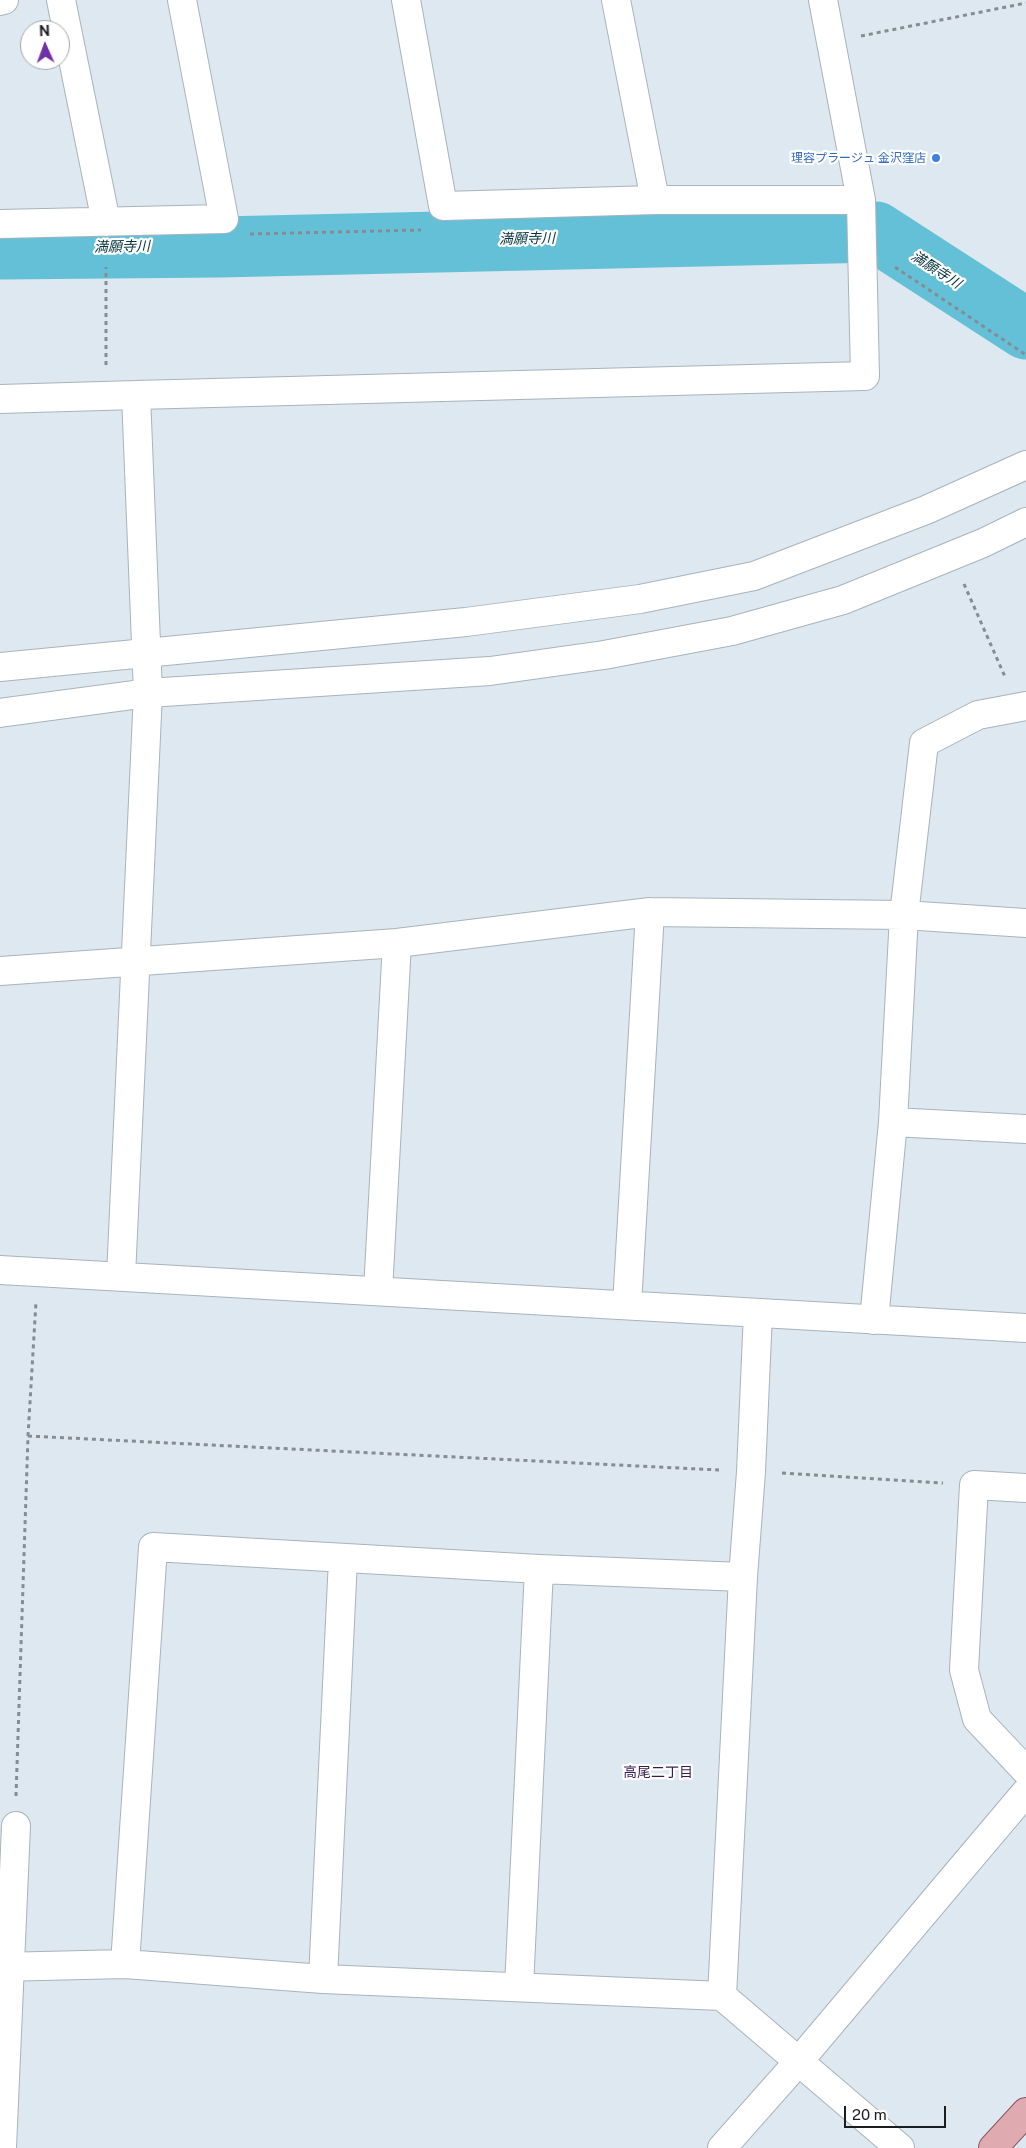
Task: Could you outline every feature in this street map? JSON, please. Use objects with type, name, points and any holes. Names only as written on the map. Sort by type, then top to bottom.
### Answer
[{"type":"main road","points":[[993,2148],[1026,2112]]},
{"type":"street","points":[[0,1],[4,0]]},
{"type":"street","points":[[61,0],[106,222]]},
{"type":"street","points":[[0,224],[224,219],[182,0]]},
{"type":"street","points":[[406,0],[444,206],[655,200],[861,222]]},
{"type":"street","points":[[616,0],[655,200]]},
{"type":"street","points":[[0,399],[865,376],[861,222],[823,0]]},
{"type":"street","points":[[121,1276],[148,693],[136,395]]},
{"type":"street","points":[[0,667],[466,622],[640,599],[754,576],[926,510],[1026,466]]},
{"type":"street","points":[[0,713],[148,693],[490,671],[604,655],[732,631],[843,600],[952,556],[1026,522]]},
{"type":"street","points":[[874,1320],[893,1122],[904,915],[924,743],[978,715],[1022,707]]},
{"type":"street","points":[[0,971],[396,943],[650,912],[904,915],[1026,923]]},
{"type":"street","points":[[627,1306],[650,912]]},
{"type":"street","points":[[378,1291],[396,943]]},
{"type":"street","points":[[893,1122],[1026,1129]]},
{"type":"street","points":[[0,1270],[1026,1328]]},
{"type":"street","points":[[722,1996],[758,1313]]},
{"type":"street","points":[[1026,1488],[974,1485],[964,1670],[977,1719],[1026,1771]]},
{"type":"street","points":[[125,1964],[152,1547],[539,1569],[744,1577]]},
{"type":"street","points":[[323,1979],[343,1559]]},
{"type":"street","points":[[518,1987],[539,1569]]},
{"type":"street","points":[[722,2148],[799,2061],[1026,1792]]},
{"type":"street","points":[[2,2148],[4,1967],[16,1826]]},
{"type":"street","points":[[4,1967],[125,1964],[323,1979],[722,1996],[900,2148]]},
{"type":"path","points":[[831,42],[1026,3]]},
{"type":"path","points":[[224,219],[227,234],[435,230],[434,216],[444,206]]},
{"type":"path","points":[[861,222],[1026,355]]},
{"type":"path","points":[[106,267],[106,396]]},
{"type":"path","points":[[952,556],[1022,707]]},
{"type":"path","points":[[16,1826],[28,1436],[38,1272]]},
{"type":"path","points":[[28,1436],[974,1485]]},
{"type":"waterway","name":"満願寺川","points":[[0,249],[220,247],[876,232],[1026,329]]},
{"type":"place","name":"理容プラージュ 金沢窪店","points":[[936,158]]},
{"type":"district","name":"高尾二丁目","points":[[658,1773]]}]
